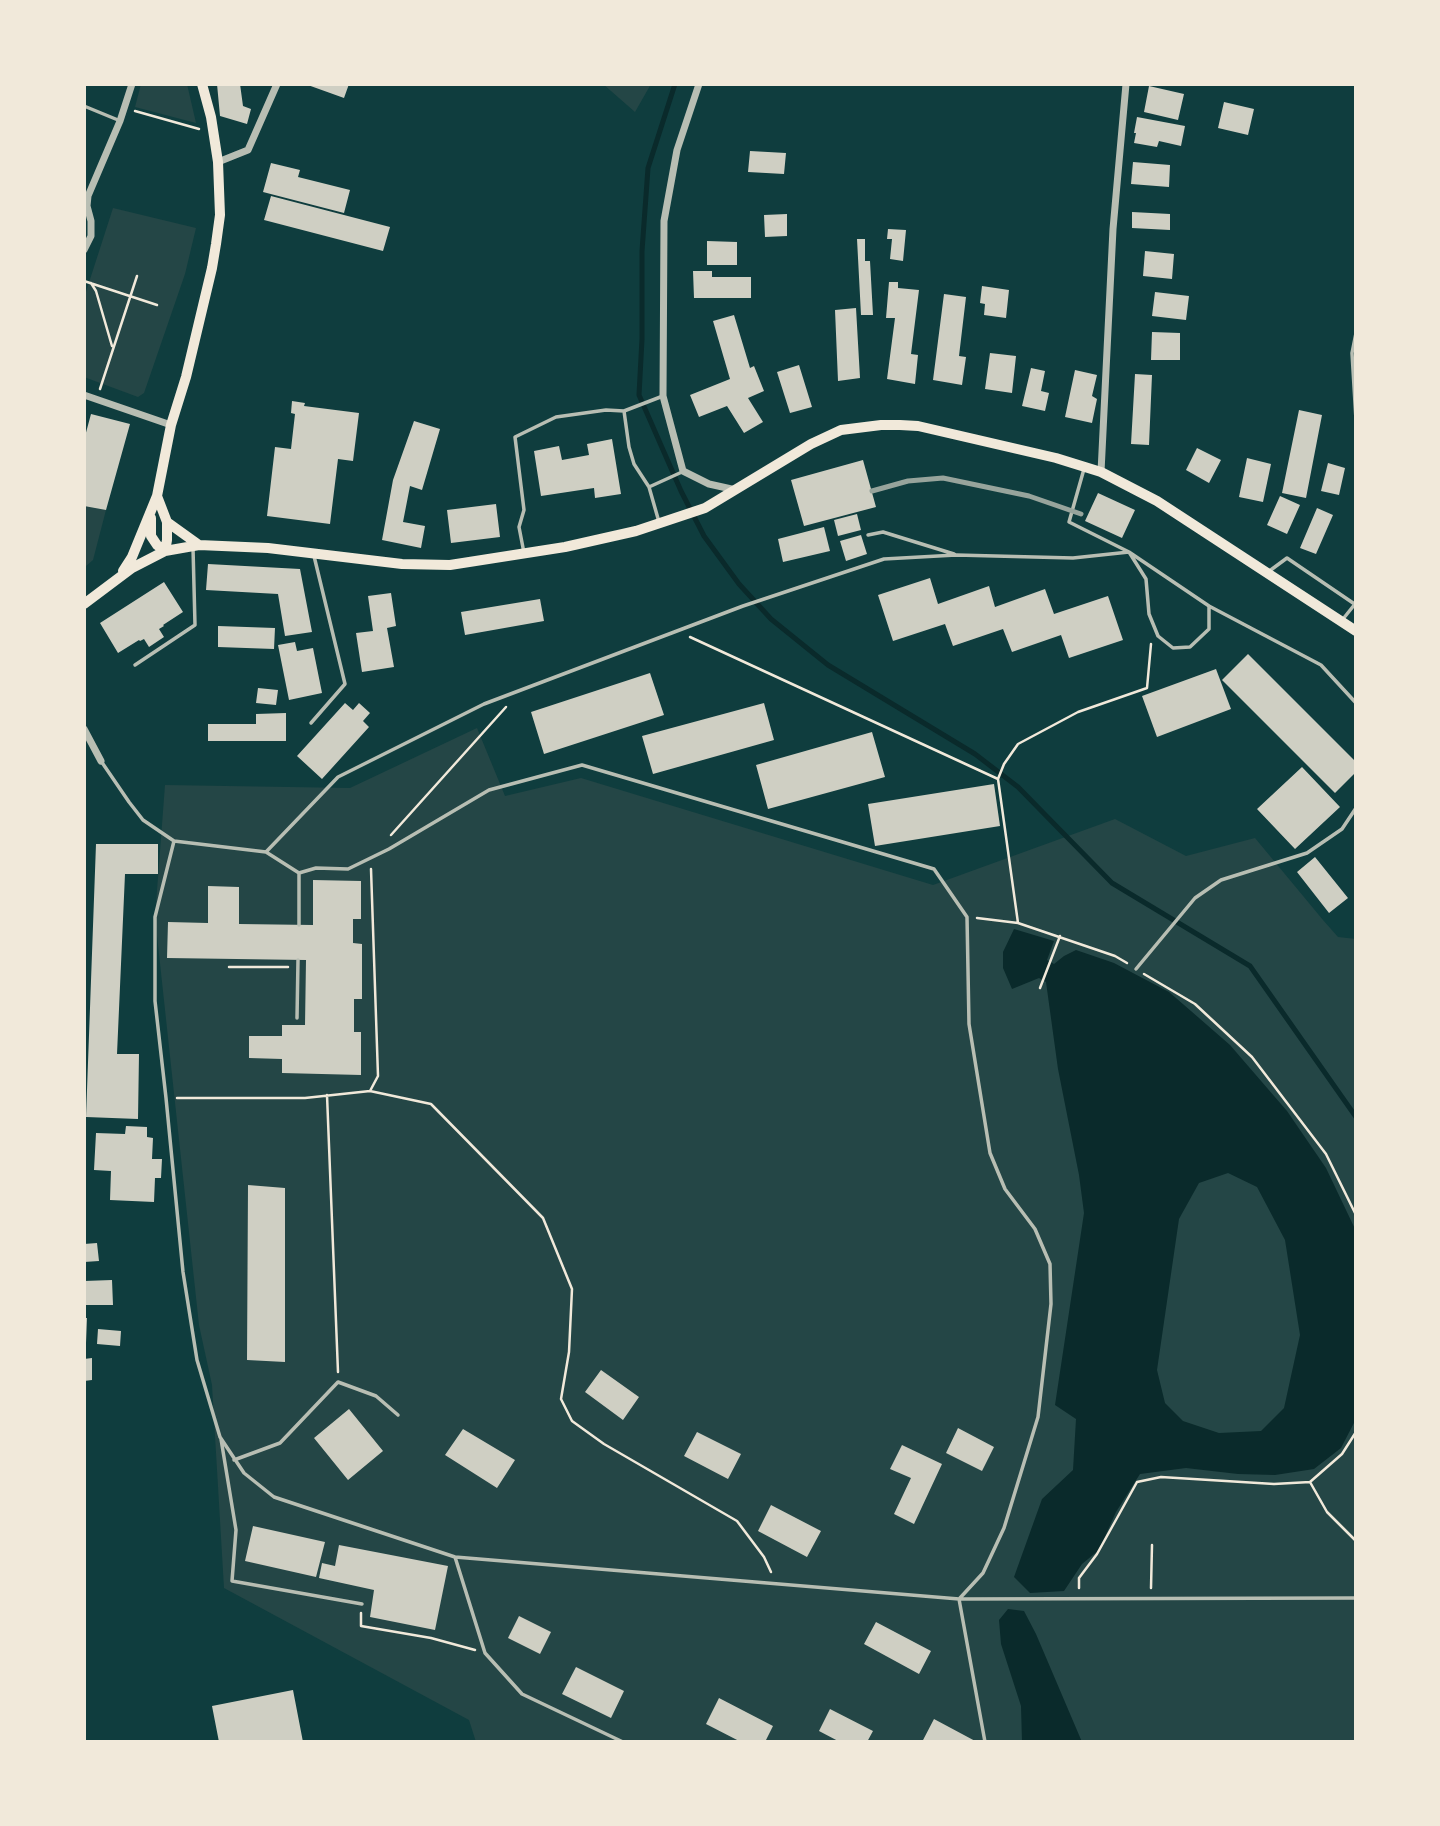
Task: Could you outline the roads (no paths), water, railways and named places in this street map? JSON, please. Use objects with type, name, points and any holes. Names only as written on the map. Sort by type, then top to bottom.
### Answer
[{"type":"main road","points":[[120,577],[132,557],[158,496],[171,425],[186,377],[212,268],[220,215],[218,162],[211,117],[202,84]]},
{"type":"main road","points":[[85,602],[120,577],[165,551],[196,546],[268,548],[402,564],[450,565],[636,531],[702,509],[827,436],[841,430],[881,425],[918,426],[1056,458],[1101,472],[1157,501],[1356,631]]},
{"type":"main road","points":[[158,496],[167,522],[165,551]]},
{"type":"main road","points":[[152,509],[151,536],[165,551]]},
{"type":"main road","points":[[167,522],[196,546]]},
{"type":"street","points":[[84,250],[91,236],[88,196],[120,121],[132,84]]},
{"type":"street","points":[[218,162],[248,150],[277,84]]},
{"type":"street","points":[[699,84],[677,150],[664,221],[663,396],[681,472],[709,484],[737,490]]},
{"type":"street","points":[[1101,472],[1113,229],[1126,84]]},
{"type":"street","points":[[84,395],[171,425]]},
{"type":"street","points":[[84,729],[101,761]]},
{"type":"lane","points":[[84,106],[120,121]]},
{"type":"lane","points":[[1356,333],[1352,353],[1356,420]]},
{"type":"lane","points":[[524,553],[519,527],[524,510],[515,437],[556,417],[606,410],[624,411],[663,396]]},
{"type":"lane","points":[[624,411],[634,464],[649,487],[660,524]]},
{"type":"lane","points":[[1085,467],[1069,522],[1129,552],[1209,606],[1321,665],[1356,704]]},
{"type":"lane","points":[[649,487],[681,472]]},
{"type":"lane","points":[[868,535],[883,532],[956,555]]},
{"type":"lane","points":[[135,665],[195,625],[196,546]]},
{"type":"lane","points":[[266,852],[338,777],[484,704],[743,606],[884,559],[956,555],[1073,558],[1129,552]]},
{"type":"lane","points":[[1129,552],[1146,579],[1149,614],[1158,636],[1173,648],[1190,646],[1209,629],[1209,606]]},
{"type":"lane","points":[[311,723],[345,684],[314,554]]},
{"type":"lane","points":[[1267,573],[1287,558],[1356,605],[1340,621]]},
{"type":"lane","points":[[101,761],[143,820],[174,841],[266,852],[299,873],[316,868],[348,869],[389,849],[489,790],[582,765],[934,869],[967,917],[969,1024],[990,1153],[1005,1189],[1035,1229],[1050,1264],[1051,1304],[1038,1417],[1004,1528],[983,1573],[959,1599]]},
{"type":"lane","points":[[1136,969],[1195,898],[1221,880],[1307,853],[1342,828],[1356,808]]},
{"type":"lane","points":[[174,841],[155,917],[155,1001],[183,1272],[197,1360],[220,1437],[236,1530],[232,1581],[362,1604]]},
{"type":"lane","points":[[299,873],[299,925]]},
{"type":"lane","points":[[297,1018],[298,960]]},
{"type":"lane","points":[[234,1460],[279,1443],[338,1382],[376,1396],[398,1415]]},
{"type":"lane","points":[[220,1437],[244,1473],[274,1497],[456,1557],[959,1599],[1356,1598]]},
{"type":"lane","points":[[456,1557],[485,1653],[522,1694],[623,1742]]},
{"type":"lane","points":[[959,1599],[985,1742]]},
{"type":"waterway","points":[[675,84],[648,168],[642,251],[639,395],[704,536],[739,584],[771,619],[828,665],[975,754],[1018,787],[1112,883],[1250,966],[1356,1117]]},
{"type":"railway","points":[[872,491],[908,481],[943,478],[1029,496],[1081,514]]}]
